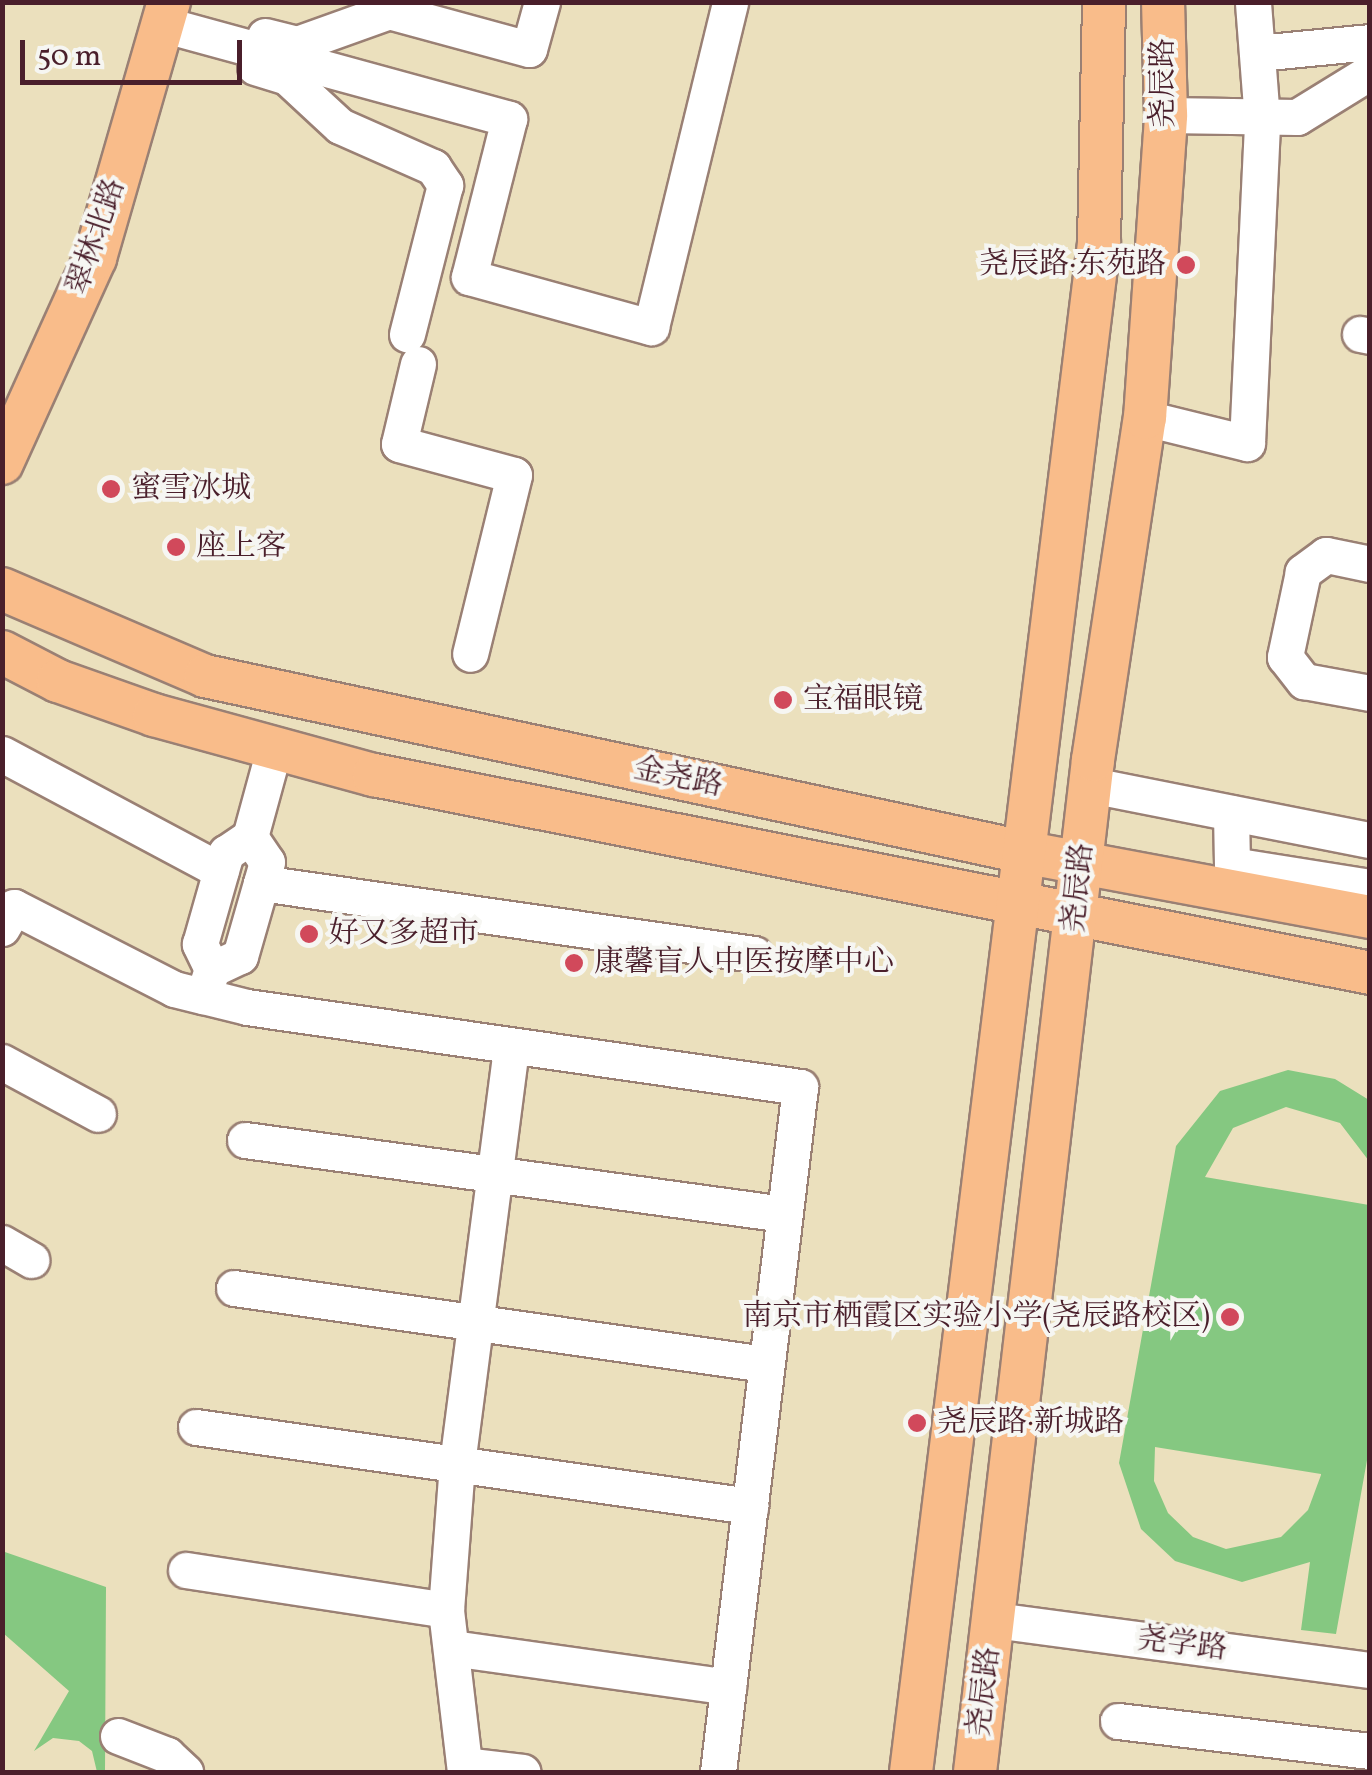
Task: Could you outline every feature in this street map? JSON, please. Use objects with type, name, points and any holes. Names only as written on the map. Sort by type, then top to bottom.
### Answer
[{"type":"main road","name":"尧辰路","points":[[911,1772],[1028,852],[1099,242],[1104,2]]},
{"type":"main road","name":"尧辰路","points":[[975,1772],[1020,1345],[1077,918],[1090,785],[1145,418],[1166,115],[1164,2]]},
{"type":"main road","name":"翠林北路","points":[[2,401],[68,259],[159,16]]},
{"type":"main road","name":"翠林北路","points":[[2,463],[95,258],[159,16]]},
{"type":"main road","name":"金尧路","points":[[2,590],[205,676],[1028,852],[1370,917]]},
{"type":"main road","name":"金尧路","points":[[2,652],[154,716],[274,750],[526,810],[1370,973]]},
{"type":"street","points":[[159,16],[297,44],[389,11],[529,49],[542,2]]},
{"type":"street","points":[[159,16],[509,119],[469,276],[651,327],[730,2]]},
{"type":"street","points":[[1145,418],[1247,443],[1262,120],[1253,2]]},
{"type":"street","points":[[159,16],[287,77],[340,126],[433,168],[445,185],[413,349],[400,444],[514,475],[470,654]]},
{"type":"street","points":[[1258,53],[1370,42]]},
{"type":"street","points":[[1166,115],[1262,120],[1297,117],[1370,72]]},
{"type":"street","points":[[1370,564],[1326,554],[1303,572],[1285,656],[1304,681],[1370,693]]},
{"type":"street","points":[[207,983],[200,944],[226,853],[250,837],[274,750]]},
{"type":"street","points":[[2,754],[221,871]]},
{"type":"street","points":[[1090,785],[1370,840]]},
{"type":"street","points":[[1231,812],[1232,865],[1370,888]]},
{"type":"street","points":[[207,983],[240,956],[267,862],[250,837]]},
{"type":"street","points":[[261,883],[754,954]]},
{"type":"street","points":[[6,911],[174,989],[207,983],[511,1047],[800,1087],[718,1772]]},
{"type":"street","points":[[511,1047],[457,1464],[446,1610],[465,1769],[523,1772]]},
{"type":"street","points":[[2,1062],[98,1114]]},
{"type":"street","points":[[246,1140],[784,1214]]},
{"type":"street","points":[[234,1288],[765,1364]]},
{"type":"street","points":[[196,1427],[750,1506]]},
{"type":"street","points":[[186,1570],[446,1610]]},
{"type":"street","name":"尧学路","points":[[994,1620],[1370,1670]]},
{"type":"street","points":[[452,1648],[728,1687]]},
{"type":"street","points":[[1118,1722],[1368,1753]]},
{"type":"street","points":[[118,1736],[167,1755],[185,1772]]},
{"type":"green space","points":[[1288,1070],[1335,1079],[1369,1100],[1369,1161],[1340,1123],[1286,1107],[1233,1128],[1205,1177],[1369,1205],[1369,1449],[1336,1634],[1301,1630],[1310,1562],[1242,1582],[1175,1561],[1141,1529],[1119,1463],[1176,1146],[1220,1091]],"holes":[[[1155,1447],[1321,1474],[1308,1510],[1281,1537],[1226,1549],[1193,1537],[1168,1513],[1154,1481]]]},
{"type":"green space","points":[[2,1551],[106,1587],[105,1772],[97,1772],[92,1751],[79,1741],[53,1738],[34,1751],[69,1691],[3,1633]]},
{"type":"place","name":"尧辰路·东苑路","points":[[1186,265]]},
{"type":"place","name":"蜜雪冰城","points":[[111,489]]},
{"type":"place","name":"座上客","points":[[176,547]]},
{"type":"place","name":"宝福眼镜","points":[[783,700]]},
{"type":"place","name":"好又多超市","points":[[309,934]]},
{"type":"place","name":"康馨盲人中医按摩中心","points":[[574,963]]},
{"type":"place","name":"南京市栖霞区实验小学(尧辰路校区)","points":[[1230,1317]]},
{"type":"place","name":"尧辰路·新城路","points":[[917,1423]]}]
